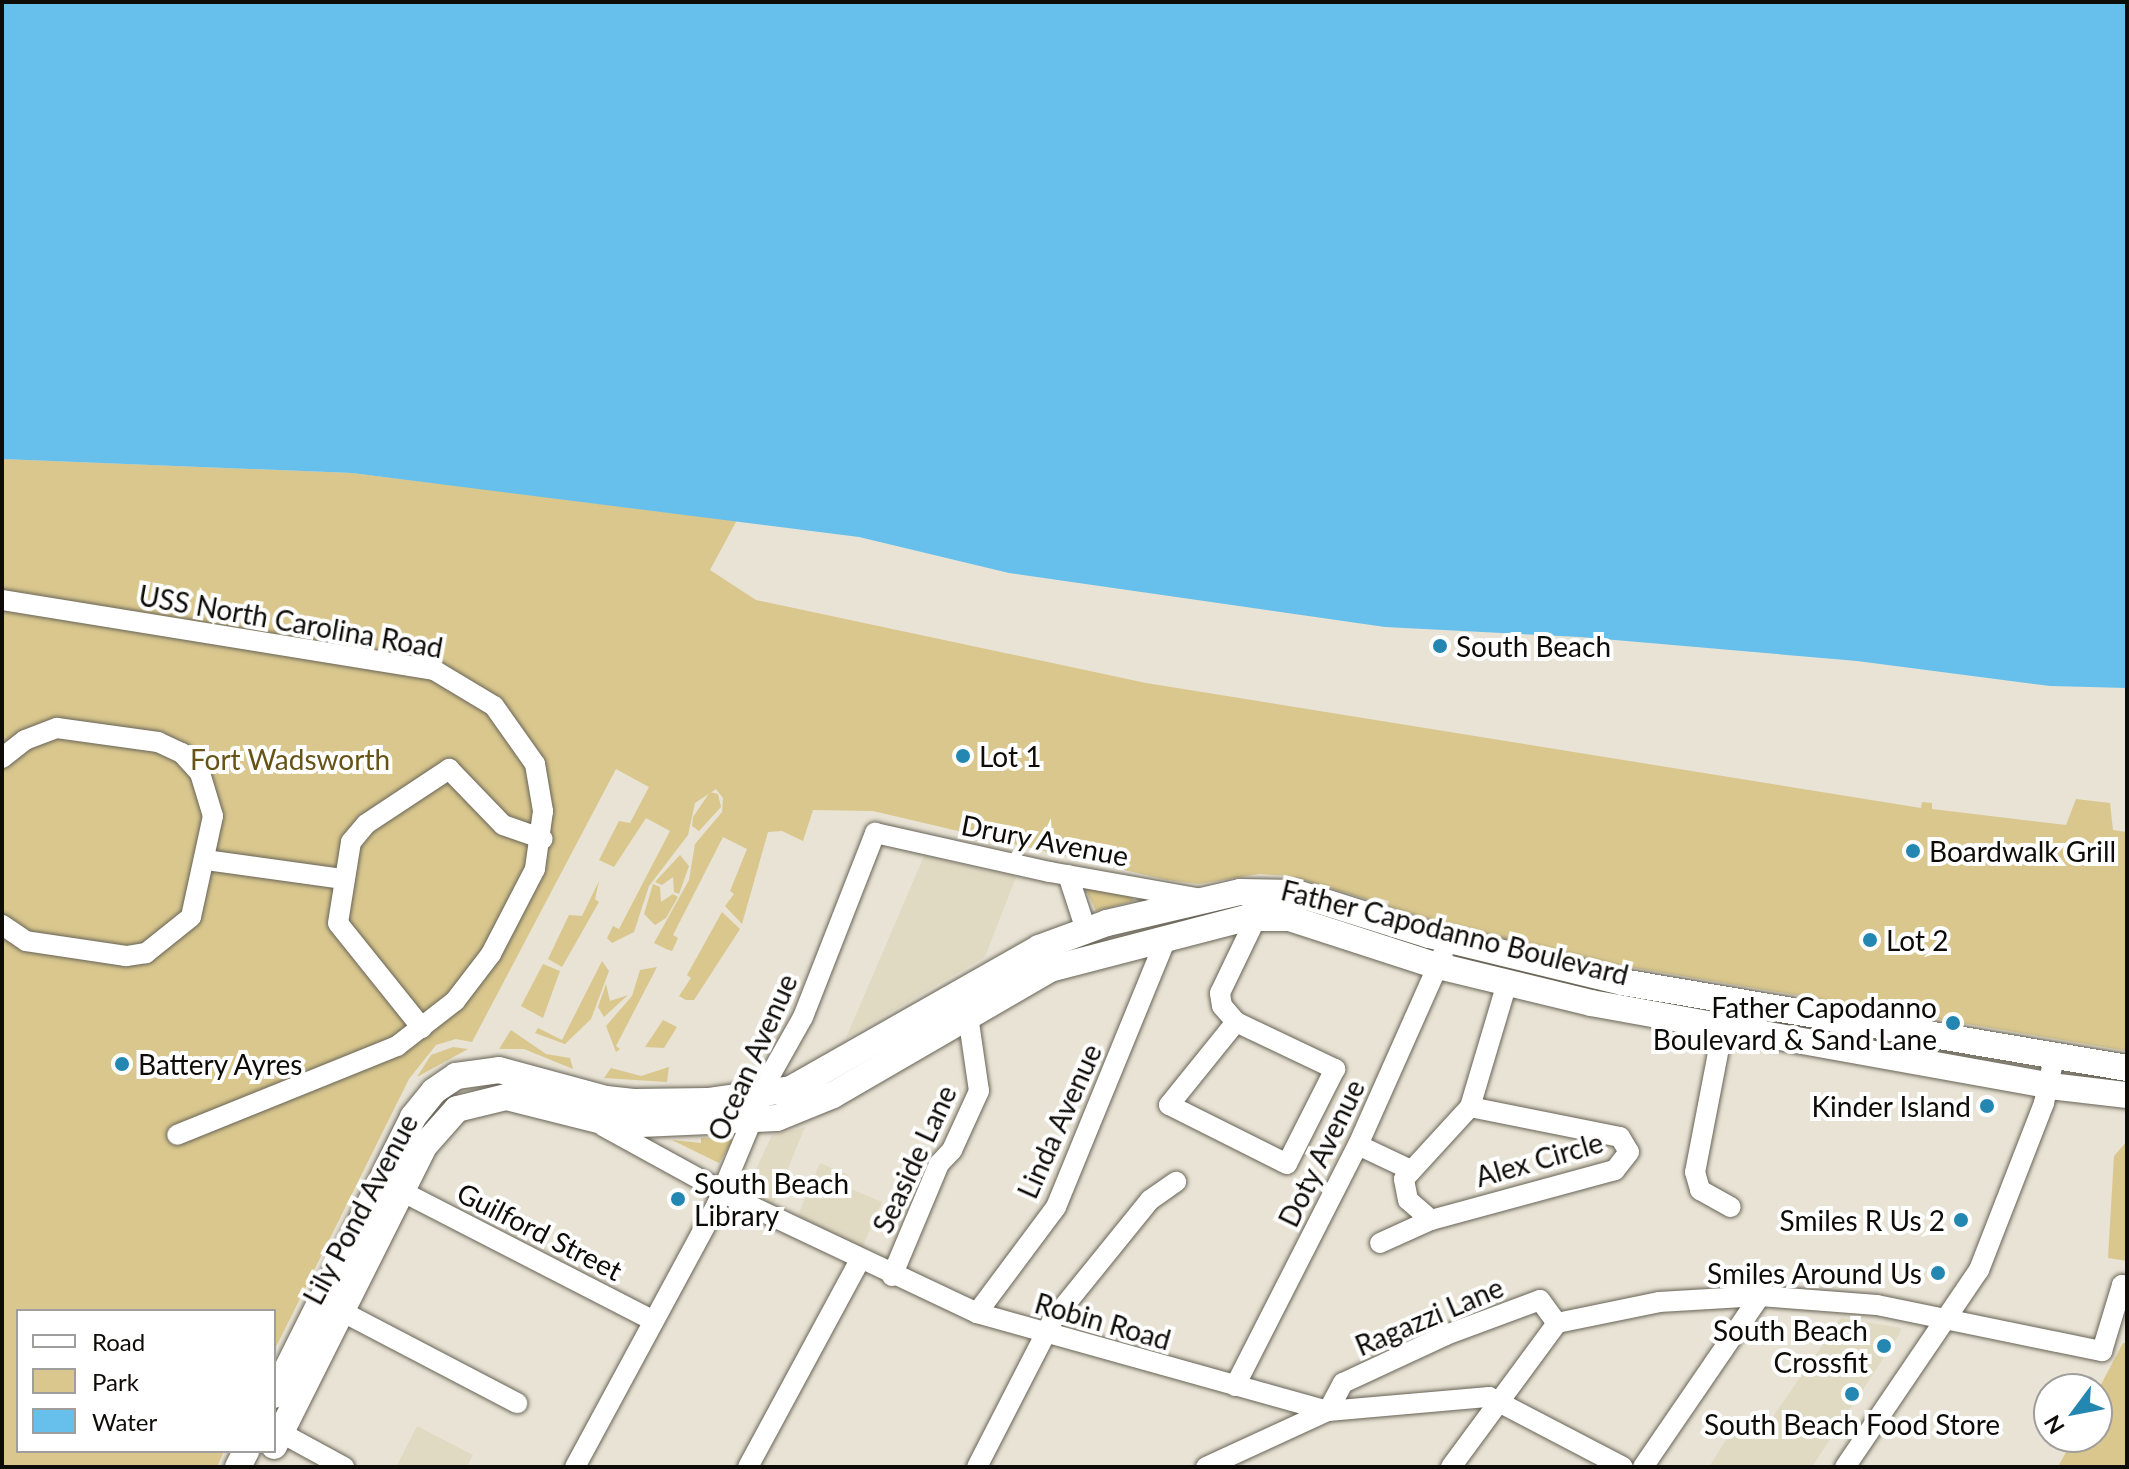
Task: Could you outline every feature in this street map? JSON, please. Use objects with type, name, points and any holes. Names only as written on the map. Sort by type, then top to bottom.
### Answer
[{"type":"main road","name":"Father Capodanno Boulevard","points":[[464,1073],[522,1073],[620,1101],[765,1094],[813,1079],[1027,954],[1086,930],[1204,899],[1254,890],[1286,891],[1449,941],[2050,1086],[2127,1095]]},
{"type":"main road","name":"Father Capodanno Boulevard","points":[[473,1102],[515,1098],[593,1120],[650,1126],[755,1121],[820,1102],[1063,963],[1257,916],[1289,918],[1438,966],[1507,983],[1723,1027],[1837,1033],[2127,1068]]},
{"type":"main road","name":"Lily Pond Avenue","points":[[276,1391],[413,1117],[434,1091],[464,1073]]},
{"type":"main road","name":"Lily Pond Avenue","points":[[276,1438],[401,1191],[438,1125],[473,1102]]},
{"type":"street","name":"USS North Carolina Road","points":[[2,600],[434,670],[455,679],[494,706],[524,743],[540,787],[543,839],[535,869],[491,954],[455,1001],[397,1046],[177,1135]]},
{"type":"street","points":[[2,758],[25,740],[57,728],[175,748],[200,773],[212,804],[206,860],[191,917],[146,953],[126,956],[26,941],[2,925]]},
{"type":"street","points":[[422,1028],[338,923],[351,842],[359,831],[443,770],[453,772],[503,825],[543,839]]},
{"type":"street","name":"Drury Avenue","points":[[875,833],[1068,875],[1204,899]]},
{"type":"street","name":"Ocean Avenue","points":[[575,1467],[723,1190],[803,1017],[875,833]]},
{"type":"street","points":[[206,860],[343,879]]},
{"type":"street","points":[[1068,875],[1086,930]]},
{"type":"street","points":[[1236,1022],[1169,1105],[1287,1164],[1335,1069],[1236,1022],[1222,1006],[1220,993],[1257,916]]},
{"type":"street","name":"Linda Avenue","points":[[977,1313],[1056,1207],[1167,936]]},
{"type":"street","name":"Doty Avenue","points":[[1235,1386],[1358,1145],[1449,941]]},
{"type":"street","name":"Alex Circle","points":[[1411,1170],[1470,1107],[1507,983]]},
{"type":"street","name":"Seaside Lane","points":[[892,1276],[939,1164],[952,1150],[979,1091],[968,1016]]},
{"type":"street","points":[[1723,1027],[1695,1172],[1700,1190],[1731,1207]]},
{"type":"street","points":[[1845,1467],[1979,1270],[2050,1086],[2054,1058]]},
{"type":"street","name":"Alex Circle","points":[[1380,1243],[1431,1220],[1615,1170],[1629,1152],[1620,1137],[1470,1107]]},
{"type":"street","name":"Robin Road","points":[[593,1120],[860,1260],[977,1313],[1045,1335],[1328,1411],[1481,1396],[1498,1401],[1623,1467]]},
{"type":"street","points":[[1358,1145],[1411,1170],[1404,1179],[1408,1200],[1431,1220]]},
{"type":"street","points":[[977,1467],[1045,1335],[1150,1200],[1176,1182]]},
{"type":"street","name":"Guilford Street","points":[[401,1191],[654,1321]]},
{"type":"street","points":[[748,1467],[860,1260]]},
{"type":"street","points":[[1451,1467],[1557,1323],[1659,1302],[1760,1296],[1877,1305],[2102,1351],[2122,1285],[2127,1286]]},
{"type":"street","points":[[1643,1467],[1760,1296]]},
{"type":"street","name":"Ragazzi Lane","points":[[1328,1411],[1343,1383],[1459,1330],[1540,1300],[1557,1323]]},
{"type":"street","points":[[341,1311],[517,1403]]},
{"type":"street","points":[[1206,1467],[1328,1411]]},
{"type":"street","points":[[276,1440],[344,1467]]},
{"type":"shaded area","points":[[924,856],[1016,877],[985,957],[846,1038]]},
{"type":"shaded area","points":[[805,1127],[773,1205],[746,1190],[772,1135]]},
{"type":"shaded area","points":[[820,1163],[848,1175],[845,1182],[851,1189],[882,1202],[862,1248],[798,1215]]},
{"type":"shaded area","points":[[1841,1318],[1901,1328],[1812,1467],[1709,1467],[1733,1429],[1757,1440]]},
{"type":"shaded area","points":[[417,1426],[473,1455],[467,1467],[396,1467]]},
{"type":"green space","name":"Fort Wadsworth","points":[[2,459],[352,473],[737,520],[710,570],[756,600],[1146,683],[1921,808],[1922,802],[1932,803],[1932,809],[2066,825],[2076,799],[2110,803],[2113,830],[2127,832],[2127,1051],[1612,964],[1450,926],[1388,906],[1389,901],[1375,897],[1369,900],[1291,876],[1259,874],[1199,884],[1167,880],[873,811],[813,810],[803,841],[782,831],[768,832],[742,924],[725,906],[734,894],[730,891],[747,849],[723,837],[673,935],[678,938],[672,951],[654,943],[689,880],[695,844],[722,812],[723,798],[716,789],[695,803],[688,835],[649,886],[634,932],[612,943],[607,938],[613,926],[619,929],[670,831],[646,818],[614,867],[599,860],[619,821],[630,823],[649,787],[616,769],[472,1042],[456,1039],[436,1045],[409,1079],[276,1347],[276,1309],[16,1309],[16,1453],[223,1453],[217,1467],[2,1467]]},
{"type":"green space","points":[[710,792],[718,794],[721,807],[699,831],[692,826],[693,817]]},
{"type":"green space","points":[[680,855],[689,866],[679,894],[674,892],[673,877],[662,885],[655,882]]},
{"type":"green space","points":[[599,881],[595,899],[599,902],[562,967],[548,959],[569,915],[582,916]]},
{"type":"green space","points":[[653,884],[660,887],[661,902],[673,894],[678,897],[666,918],[655,925],[644,914]]},
{"type":"green space","points":[[1085,888],[1132,897],[1134,901],[1096,911]]},
{"type":"green space","points":[[722,912],[740,929],[694,1000],[686,1000],[679,996],[691,978],[687,975]]},
{"type":"green space","points":[[1462,955],[1826,1028],[1826,1031],[1621,999]]},
{"type":"green space","points":[[602,961],[609,971],[591,1019],[565,1044],[535,1033],[538,1028],[562,1040]]},
{"type":"green space","points":[[543,964],[560,971],[543,1018],[521,1006]]},
{"type":"green space","points":[[657,967],[616,1046],[620,1049],[616,1052],[606,1026],[632,996],[640,970]]},
{"type":"green space","points":[[606,984],[610,1001],[628,995],[604,1017],[598,1007]]},
{"type":"green space","points":[[663,1020],[677,1027],[664,1048],[645,1047]]},
{"type":"green space","points":[[511,1030],[546,1054],[570,1058],[573,1069],[524,1049],[499,1049]]},
{"type":"green space","points":[[453,1047],[468,1049],[417,1077],[431,1055]]},
{"type":"green space","points":[[669,1067],[667,1082],[604,1078],[611,1068],[641,1076]]},
{"type":"green space","points":[[728,1137],[733,1140],[719,1163],[672,1140],[701,1143],[701,1138]]},
{"type":"green space","points":[[2127,1141],[2127,1261],[2108,1258],[2114,1156]]},
{"type":"green space","points":[[2123,1343],[2127,1343],[2127,1467],[2058,1467],[2065,1453],[2113,1453],[2113,1373],[2107,1373]]},
{"type":"water","points":[[2,2],[2127,2],[2127,688],[2050,686],[1857,661],[1580,637],[1385,627],[1009,573],[859,537],[352,473],[2,459]]},
{"type":"place","name":"South Beach","points":[[1440,646]]},
{"type":"place","name":"Lot 1","points":[[963,756]]},
{"type":"place","name":"Boardwalk Grill","points":[[1913,851]]},
{"type":"place","name":"Lot 2","points":[[1870,940]]},
{"type":"place","name":"Father Capodanno Boulevard & Sand Lane","points":[[1953,1023]]},
{"type":"place","name":"Battery Ayres","points":[[122,1064]]},
{"type":"place","name":"Kinder Island","points":[[1987,1106]]},
{"type":"place","name":"South Beach Library","points":[[678,1199]]},
{"type":"place","name":"Smiles R Us 2","points":[[1961,1220]]},
{"type":"place","name":"Smiles Around Us","points":[[1938,1273]]},
{"type":"place","name":"South Beach Crossfit","points":[[1884,1346]]},
{"type":"place","name":"South Beach Food Store","points":[[1852,1394]]}]
